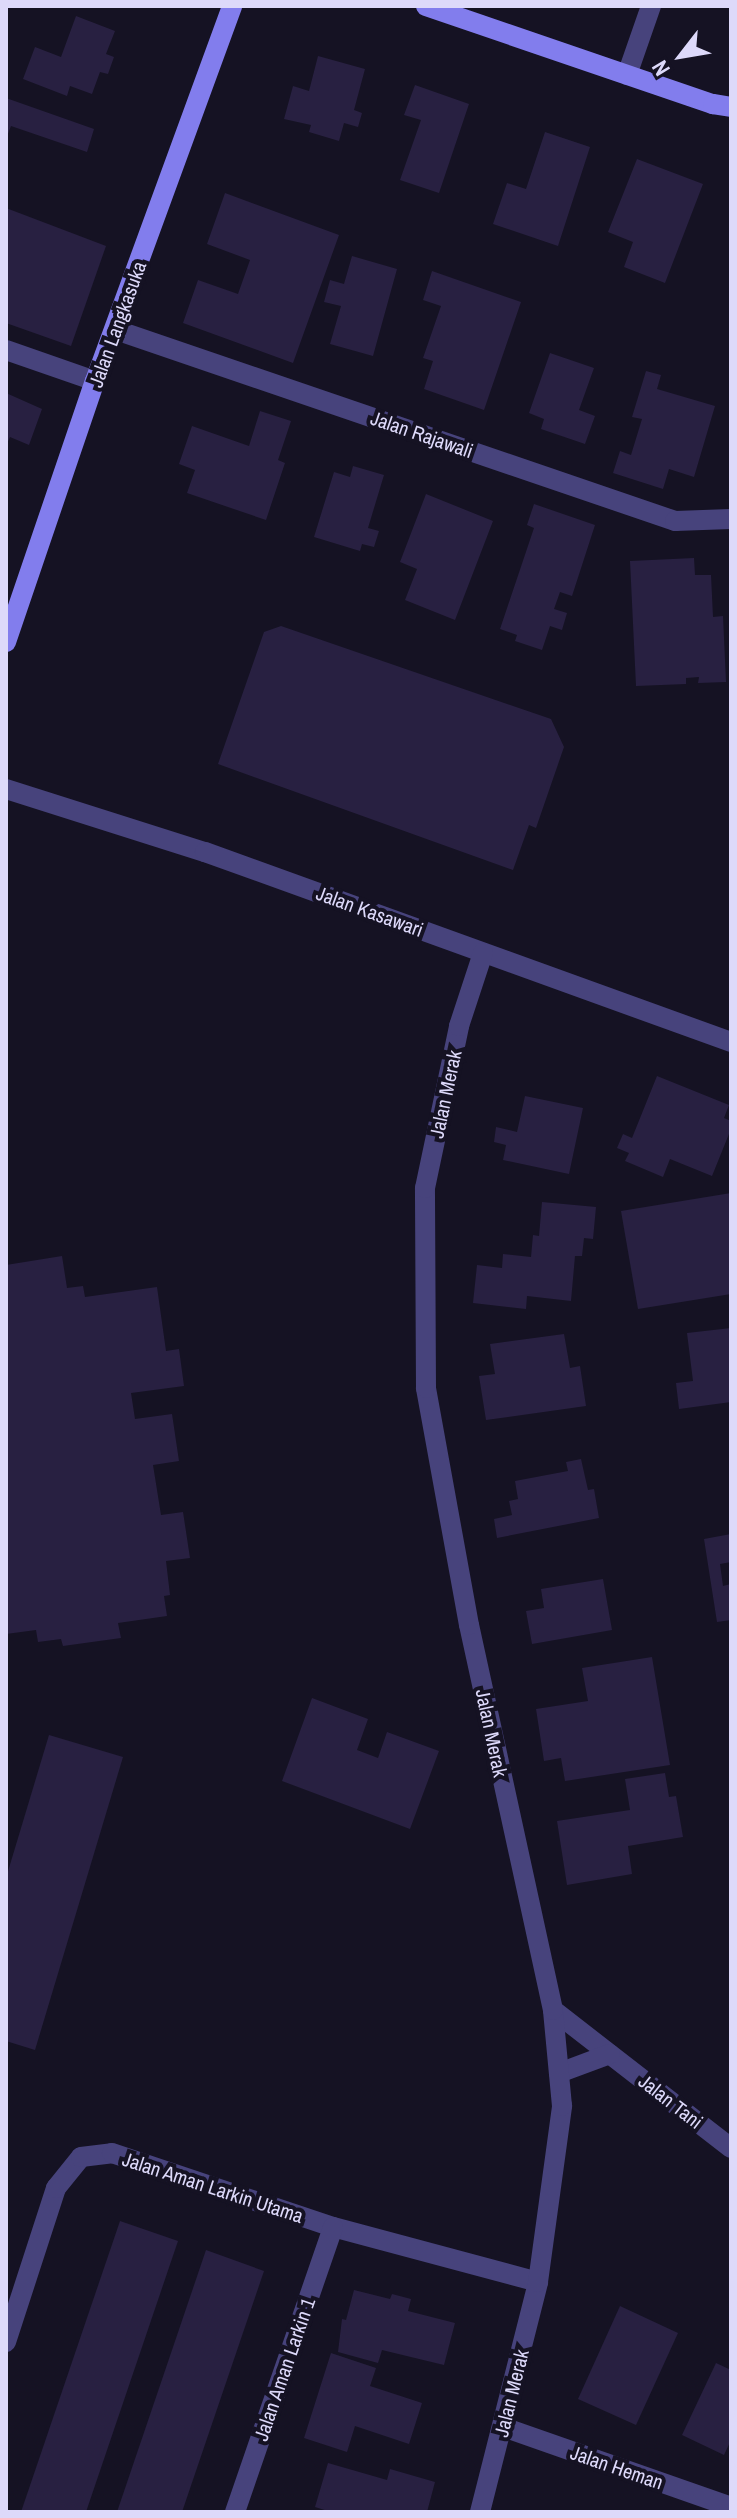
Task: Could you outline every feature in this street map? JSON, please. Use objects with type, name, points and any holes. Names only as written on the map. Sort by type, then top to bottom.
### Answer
[{"type":"main road","name":"Jalan Langkasuka","points":[[6,642],[95,381],[232,6]]},
{"type":"main road","points":[[426,6],[731,107]]},
{"type":"street","points":[[627,75],[651,6]]},
{"type":"street","name":"Jalan Rajawali","points":[[116,330],[675,521],[731,519]]},
{"type":"street","points":[[6,350],[95,381]]},
{"type":"street","name":"Jalan Kasawari","points":[[6,789],[205,852],[731,1042]]},
{"type":"street","name":"Jalan Merak","points":[[480,2512],[538,2282],[562,2106],[553,2010],[469,1625],[426,1388],[425,1188],[459,1026],[483,953]]},
{"type":"street","name":"Jalan Tani","points":[[553,2010],[731,2148]]},
{"type":"street","points":[[559,2073],[610,2054]]},
{"type":"street","name":"Jalan Aman Larkin Utama","points":[[6,2342],[56,2188],[81,2157],[112,2153],[333,2227],[538,2282]]},
{"type":"street","name":"Jalan Aman Larkin 1","points":[[235,2512],[333,2227]]},
{"type":"street","name":"Jalan Heman","points":[[503,2427],[731,2507]]},
{"type":"building","points":[[76,16],[115,31],[106,54],[114,57],[108,74],[100,72],[92,94],[70,86],[67,96],[23,79],[35,47],[61,57]]},
{"type":"building","points":[[318,56],[365,69],[354,110],[362,113],[358,127],[344,123],[339,141],[309,132],[311,125],[284,119],[293,86],[309,91]]},
{"type":"building","points":[[415,85],[469,104],[439,193],[400,180],[421,120],[404,115]]},
{"type":"building","points":[[6,98],[94,129],[87,152],[11,126],[6,139]]},
{"type":"building","points":[[545,132],[590,147],[558,246],[493,224],[507,183],[526,189]]},
{"type":"building","points":[[637,159],[703,184],[665,283],[624,267],[633,242],[608,232]]},
{"type":"building","points":[[225,193],[339,235],[293,363],[183,323],[198,280],[238,294],[250,260],[207,244]]},
{"type":"building","points":[[6,208],[106,246],[71,346],[6,323]]},
{"type":"building","points":[[352,256],[397,269],[373,356],[330,344],[341,306],[324,302],[330,280],[344,284]]},
{"type":"building","points":[[432,271],[521,302],[484,410],[424,389],[433,361],[423,358],[441,306],[423,300]]},
{"type":"building","points":[[550,353],[594,368],[579,410],[595,416],[585,444],[541,429],[544,419],[529,413]]},
{"type":"building","points":[[646,371],[661,375],[657,389],[715,406],[694,477],[669,469],[663,489],[613,473],[620,451],[631,455],[642,419],[632,417]]},
{"type":"building","points":[[6,393],[42,409],[29,445],[10,437],[6,446]]},
{"type":"building","points":[[260,411],[291,421],[278,460],[285,463],[266,520],[187,493],[195,470],[179,464],[192,426],[249,446]]},
{"type":"building","points":[[353,466],[384,475],[368,528],[379,531],[374,547],[362,544],[360,551],[314,537],[334,472],[350,477]]},
{"type":"building","points":[[426,494],[493,521],[455,620],[405,600],[417,569],[400,562]]},
{"type":"building","points":[[534,504],[595,525],[572,596],[560,592],[554,609],[567,613],[562,630],[550,626],[542,650],[515,641],[517,635],[500,629],[534,528],[527,525]]},
{"type":"building","points":[[694,558],[695,575],[711,575],[713,617],[723,616],[726,682],[698,683],[699,677],[686,678],[686,684],[636,686],[630,561]]},
{"type":"building","points":[[281,626],[551,719],[564,747],[536,828],[529,825],[513,870],[218,764],[264,632]]},
{"type":"building","points":[[657,1076],[729,1105],[724,1118],[731,1121],[731,1129],[712,1176],[670,1159],[663,1177],[625,1161],[629,1153],[617,1148],[623,1134],[632,1138]]},
{"type":"building","points":[[525,1096],[583,1108],[569,1174],[503,1160],[506,1145],[494,1142],[496,1127],[517,1132]]},
{"type":"building","points":[[731,1193],[731,1294],[638,1309],[621,1211]]},
{"type":"building","points":[[542,1202],[596,1207],[593,1239],[584,1238],[582,1256],[575,1256],[571,1301],[527,1296],[526,1309],[473,1303],[477,1265],[502,1268],[503,1254],[531,1257],[533,1235],[539,1236]]},
{"type":"building","points":[[62,1256],[67,1288],[83,1286],[85,1297],[157,1287],[166,1351],[179,1349],[184,1386],[131,1393],[135,1419],[172,1414],[179,1461],[153,1465],[161,1515],[183,1512],[190,1558],[166,1561],[170,1595],[164,1596],[167,1616],[118,1623],[121,1638],[63,1646],[61,1639],[38,1642],[36,1630],[6,1634],[6,1265]]},
{"type":"building","points":[[731,1328],[731,1402],[679,1409],[676,1383],[693,1381],[687,1333]]},
{"type":"building","points":[[564,1334],[570,1368],[580,1366],[586,1406],[486,1420],[479,1376],[495,1374],[490,1344]]},
{"type":"building","points":[[581,1459],[588,1490],[594,1489],[599,1518],[497,1538],[494,1519],[512,1515],[509,1501],[518,1499],[515,1481],[568,1471],[566,1462]]},
{"type":"building","points":[[731,1534],[731,1562],[720,1564],[723,1586],[731,1584],[731,1620],[717,1622],[704,1539]]},
{"type":"building","points":[[603,1579],[612,1630],[532,1644],[526,1611],[544,1608],[541,1589]]},
{"type":"building","points":[[652,1657],[670,1765],[565,1781],[561,1758],[544,1761],[536,1709],[588,1701],[582,1668]]},
{"type":"building","points":[[312,1698],[368,1719],[357,1750],[378,1758],[387,1732],[439,1751],[410,1829],[282,1781]]},
{"type":"building","points":[[49,1735],[123,1757],[35,2050],[6,2041],[6,1878]]},
{"type":"building","points":[[665,1773],[669,1797],[676,1796],[683,1837],[628,1846],[632,1874],[567,1885],[557,1821],[630,1810],[625,1779]]},
{"type":"building","points":[[120,2221],[178,2241],[86,2512],[21,2512]]},
{"type":"building","points":[[206,2250],[264,2271],[182,2512],[117,2512]]},
{"type":"building","points":[[354,2290],[390,2299],[392,2294],[411,2299],[408,2311],[455,2323],[444,2365],[382,2350],[378,2363],[338,2352],[342,2319],[346,2320]]},
{"type":"building","points":[[620,2306],[678,2333],[636,2425],[578,2399]]},
{"type":"building","points":[[331,2353],[376,2368],[370,2386],[422,2403],[409,2444],[355,2426],[347,2452],[304,2438]]},
{"type":"building","points":[[716,2363],[731,2370],[731,2440],[724,2455],[682,2435]]},
{"type":"building","points":[[328,2463],[387,2480],[390,2469],[435,2482],[427,2512],[331,2512],[315,2507]]}]
